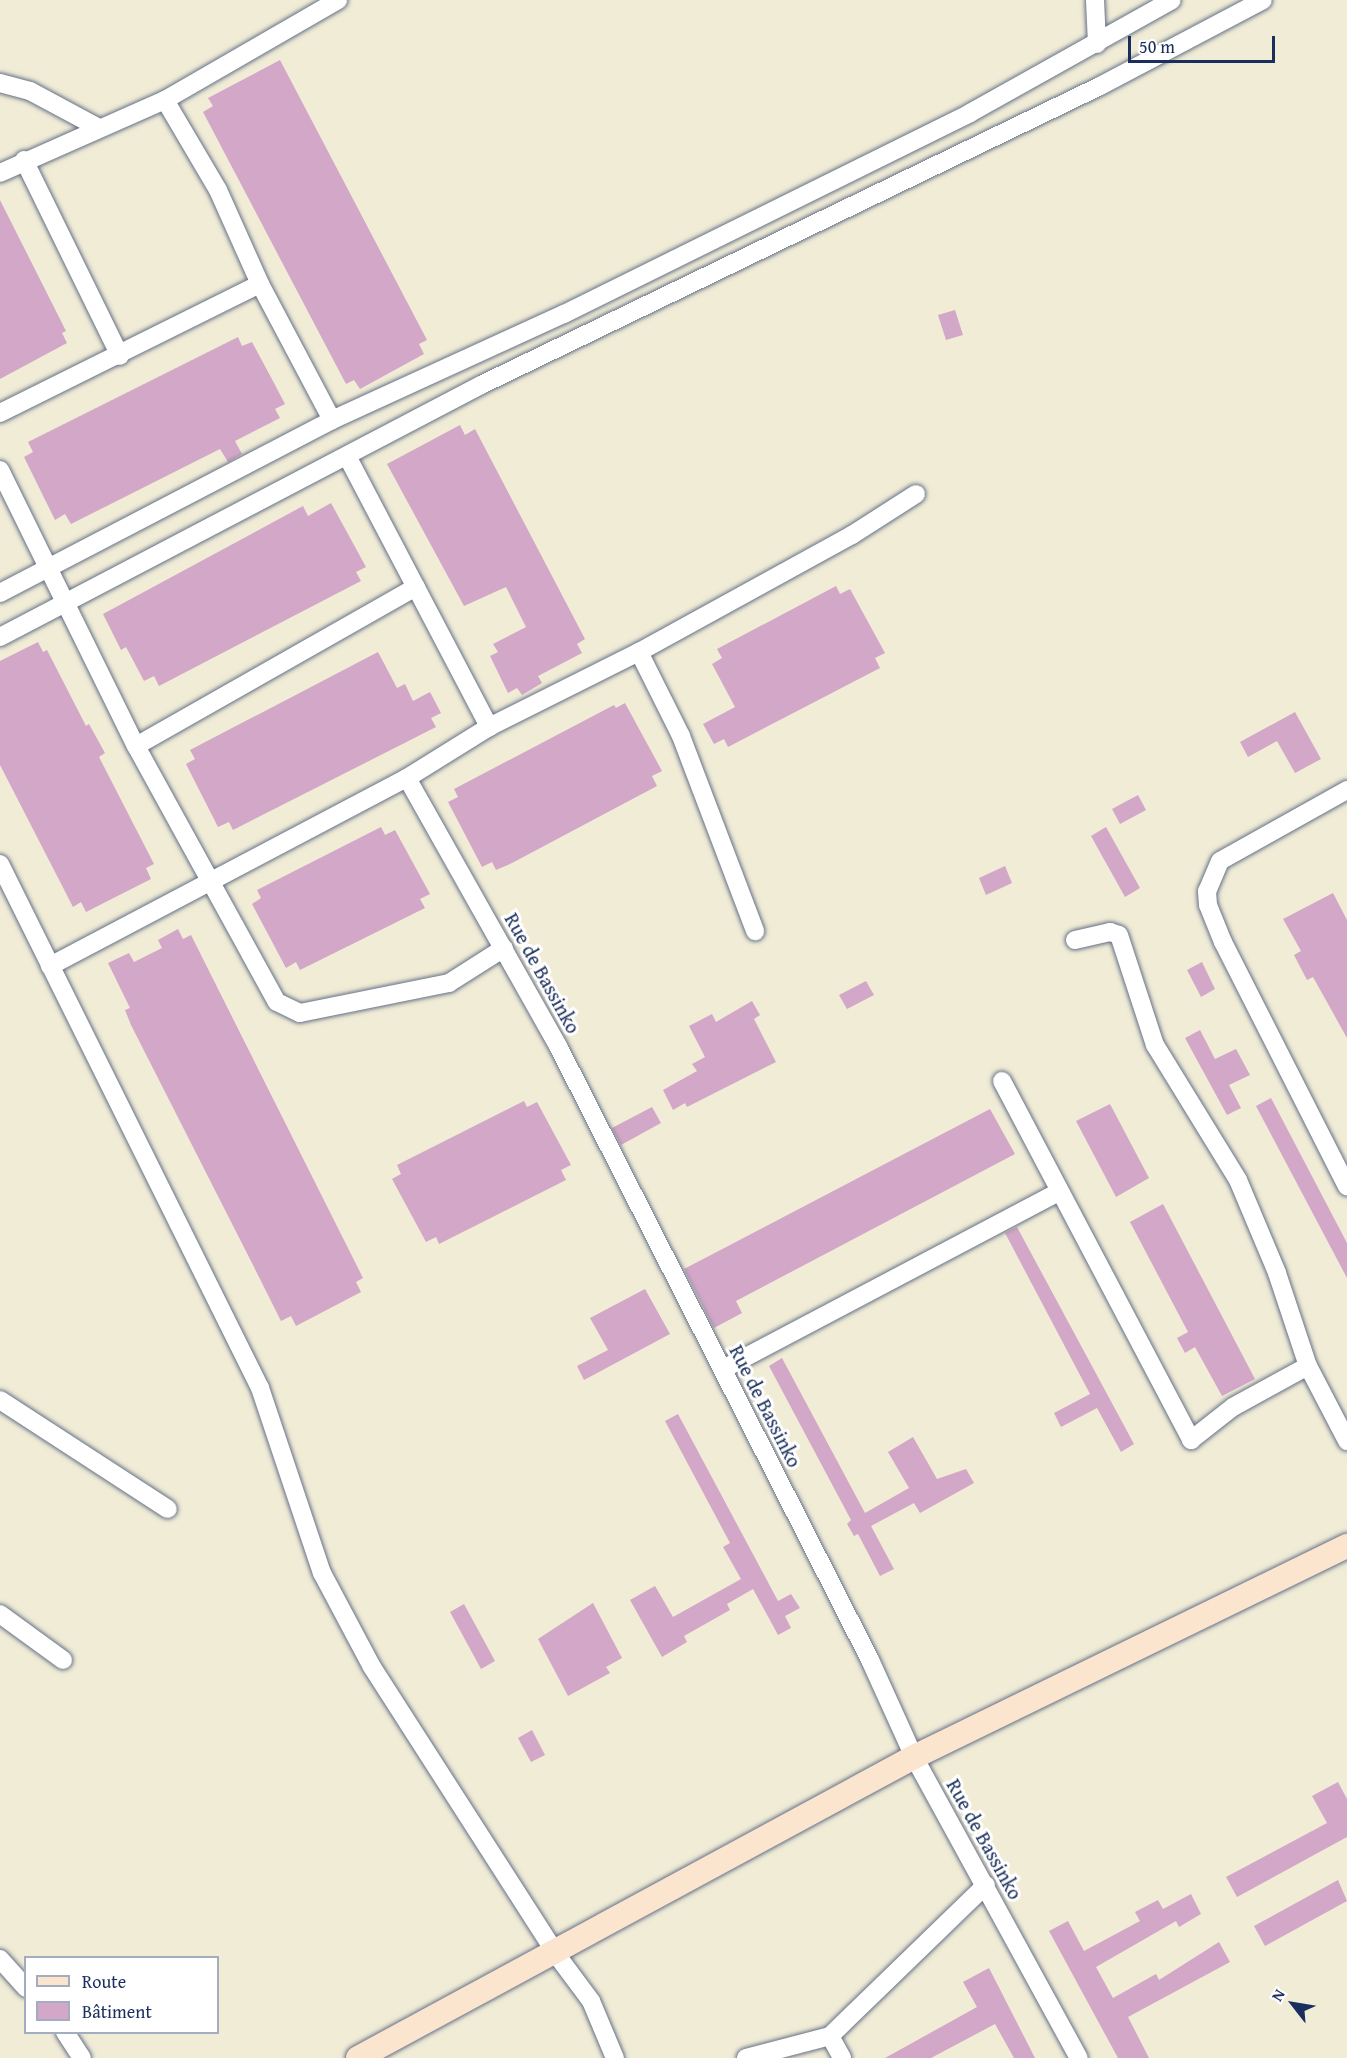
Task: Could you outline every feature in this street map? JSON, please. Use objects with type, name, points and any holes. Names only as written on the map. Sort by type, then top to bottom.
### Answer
[{"type":"street","points":[[0,173],[24,160],[165,100],[338,0]]},
{"type":"street","points":[[1095,0],[1097,44]]},
{"type":"street","points":[[0,593],[332,420],[726,235],[1097,44],[1172,0]]},
{"type":"street","points":[[0,637],[348,458],[481,385],[1100,86],[1263,0]]},
{"type":"street","points":[[0,83],[30,91],[99,128]]},
{"type":"street","points":[[165,100],[218,190],[260,284],[332,420]]},
{"type":"street","points":[[24,160],[120,356]]},
{"type":"street","points":[[0,413],[120,356],[260,284]]},
{"type":"street","points":[[348,458],[489,727]]},
{"type":"street","points":[[0,470],[136,746],[276,1002],[300,1013],[449,983],[504,948]]},
{"type":"street","points":[[50,966],[407,778],[489,727],[639,652],[852,535],[916,494]]},
{"type":"street","points":[[136,746],[416,587]]},
{"type":"street","points":[[639,652],[681,736],[755,931]]},
{"type":"street","name":"Rue de Bassinko","points":[[407,778],[504,948],[723,1369],[870,1660],[914,1757],[1079,2058]]},
{"type":"street","points":[[1347,790],[1220,861],[1207,891],[1208,905],[1223,942],[1347,1186]]},
{"type":"street","points":[[0,864],[260,1388],[322,1573],[372,1667],[556,1954],[591,2001],[615,2058]]},
{"type":"street","points":[[1076,940],[1110,932],[1119,935],[1155,1045],[1238,1180],[1277,1273],[1308,1366],[1347,1441]]},
{"type":"street","points":[[1002,1081],[1191,1440],[1233,1407],[1308,1366]]},
{"type":"street","points":[[723,1369],[1059,1192]]},
{"type":"street","points":[[0,1400],[168,1509]]},
{"type":"street","points":[[358,2058],[556,1954],[914,1757],[1347,1546]]},
{"type":"street","points":[[0,1614],[63,1660]]},
{"type":"street","points":[[746,2058],[830,2036],[986,1885]]},
{"type":"street","points":[[0,1959],[24,1986]]},
{"type":"street","points":[[65,2034],[82,2058]]},
{"type":"street","points":[[830,2036],[842,2058]]},
{"type":"building","points":[[280,60],[427,340],[419,344],[424,354],[360,389],[354,380],[346,384],[203,112],[213,106],[208,98]]},
{"type":"building","points":[[0,200],[66,331],[62,333],[67,343],[0,379]]},
{"type":"building","points":[[955,310],[963,335],[946,340],[938,315]]},
{"type":"building","points":[[238,337],[242,346],[252,342],[285,404],[275,409],[280,418],[235,441],[242,454],[228,462],[220,449],[71,524],[65,514],[55,520],[24,457],[33,452],[28,442]]},
{"type":"building","points":[[460,425],[465,435],[475,429],[585,639],[577,644],[582,653],[538,676],[542,683],[522,695],[517,688],[508,693],[490,656],[498,652],[493,644],[526,627],[506,587],[464,606],[387,464]]},
{"type":"building","points":[[331,503],[366,567],[356,572],[361,581],[159,686],[154,676],[144,681],[126,647],[121,650],[103,614],[303,506],[308,516]]},
{"type":"building","points":[[836,586],[840,594],[850,589],[885,653],[875,658],[880,668],[728,747],[724,739],[714,744],[703,724],[735,707],[712,664],[722,658],[717,649]]},
{"type":"building","points":[[38,642],[43,652],[47,650],[86,726],[89,724],[105,753],[99,757],[154,864],[146,868],[151,879],[86,912],[81,902],[73,907],[0,765],[0,661]]},
{"type":"building","points":[[378,652],[397,688],[405,684],[413,701],[430,692],[441,713],[431,718],[436,727],[233,830],[229,822],[218,827],[186,764],[195,759],[190,750]]},
{"type":"building","points":[[625,703],[662,771],[652,776],[657,786],[512,863],[496,870],[492,862],[482,867],[448,802],[458,797],[454,789],[614,705],[616,708]]},
{"type":"building","points":[[1295,712],[1321,759],[1295,773],[1277,741],[1248,757],[1240,742]]},
{"type":"building","points":[[1138,795],[1146,810],[1120,824],[1112,809]]},
{"type":"building","points":[[381,827],[385,835],[395,830],[430,894],[420,899],[425,908],[300,970],[296,962],[286,968],[252,904],[261,898],[257,890]]},
{"type":"building","points":[[1106,827],[1140,888],[1125,897],[1091,836]]},
{"type":"building","points":[[1005,866],[1012,883],[986,895],[979,878]]},
{"type":"building","points":[[1333,893],[1347,920],[1347,1038],[1313,977],[1307,980],[1294,955],[1301,951],[1283,919]]},
{"type":"building","points":[[178,929],[183,939],[191,935],[363,1278],[356,1282],[361,1292],[296,1326],[291,1316],[281,1321],[131,1025],[125,1010],[130,1008],[108,963],[129,953],[134,962],[162,948],[158,940]]},
{"type":"building","points":[[1202,962],[1215,989],[1201,997],[1187,970]]},
{"type":"building","points":[[866,981],[874,995],[847,1009],[839,995]]},
{"type":"building","points":[[752,1001],[760,1015],[754,1019],[776,1062],[687,1107],[685,1103],[673,1110],[663,1090],[697,1071],[692,1064],[705,1057],[689,1026],[712,1014],[716,1022]]},
{"type":"building","points":[[1200,1030],[1215,1059],[1236,1049],[1250,1075],[1229,1085],[1241,1108],[1227,1115],[1185,1038]]},
{"type":"building","points":[[1271,1098],[1347,1243],[1347,1278],[1256,1106]]},
{"type":"building","points":[[524,1101],[527,1107],[537,1102],[571,1165],[561,1170],[566,1180],[439,1244],[436,1237],[426,1242],[392,1179],[401,1174],[397,1165]]},
{"type":"building","points":[[1110,1104],[1149,1178],[1116,1197],[1076,1121]]},
{"type":"building","points":[[652,1107],[661,1123],[621,1145],[612,1128]]},
{"type":"building","points":[[990,1109],[1015,1154],[736,1301],[742,1313],[714,1328],[684,1269]]},
{"type":"building","points":[[1163,1204],[1255,1379],[1222,1396],[1195,1347],[1185,1353],[1177,1338],[1188,1332],[1130,1222]]},
{"type":"building","points":[[1017,1227],[1134,1444],[1121,1452],[1097,1408],[1061,1427],[1054,1413],[1090,1394],[1005,1233]]},
{"type":"building","points":[[645,1289],[670,1334],[584,1380],[577,1366],[608,1350],[590,1318]]},
{"type":"building","points":[[782,1358],[865,1513],[909,1488],[888,1452],[913,1437],[937,1479],[966,1469],[974,1483],[920,1513],[914,1503],[871,1526],[894,1569],[880,1576],[858,1534],[854,1536],[847,1524],[851,1520],[769,1366]]},
{"type":"building","points":[[678,1414],[778,1601],[791,1594],[800,1608],[785,1616],[791,1628],[778,1635],[753,1589],[727,1604],[730,1610],[684,1636],[687,1642],[662,1657],[630,1600],[655,1586],[673,1617],[741,1579],[723,1547],[730,1543],[665,1421]]},
{"type":"building","points":[[593,1603],[622,1658],[606,1667],[610,1673],[568,1696],[538,1639]]},
{"type":"building","points":[[464,1604],[495,1661],[481,1669],[450,1612]]},
{"type":"building","points":[[532,1730],[545,1755],[531,1762],[518,1738]]},
{"type":"building","points":[[1338,1782],[1347,1799],[1347,1837],[1237,1897],[1226,1877],[1327,1823],[1312,1796]]},
{"type":"building","points":[[1338,1880],[1347,1901],[1265,1946],[1254,1926]]},
{"type":"building","points":[[1191,1894],[1201,1914],[1179,1927],[1176,1921],[1096,1967],[1113,1998],[1156,1974],[1159,1980],[1219,1942],[1230,1962],[1128,2017],[1149,2058],[1118,2058],[1049,1931],[1068,1921],[1084,1951],[1140,1921],[1135,1912],[1158,1900],[1163,1909]]},
{"type":"building","points":[[989,1968],[1035,2058],[1014,2058],[995,2024],[931,2058],[885,2058],[977,2007],[963,1982]]}]
